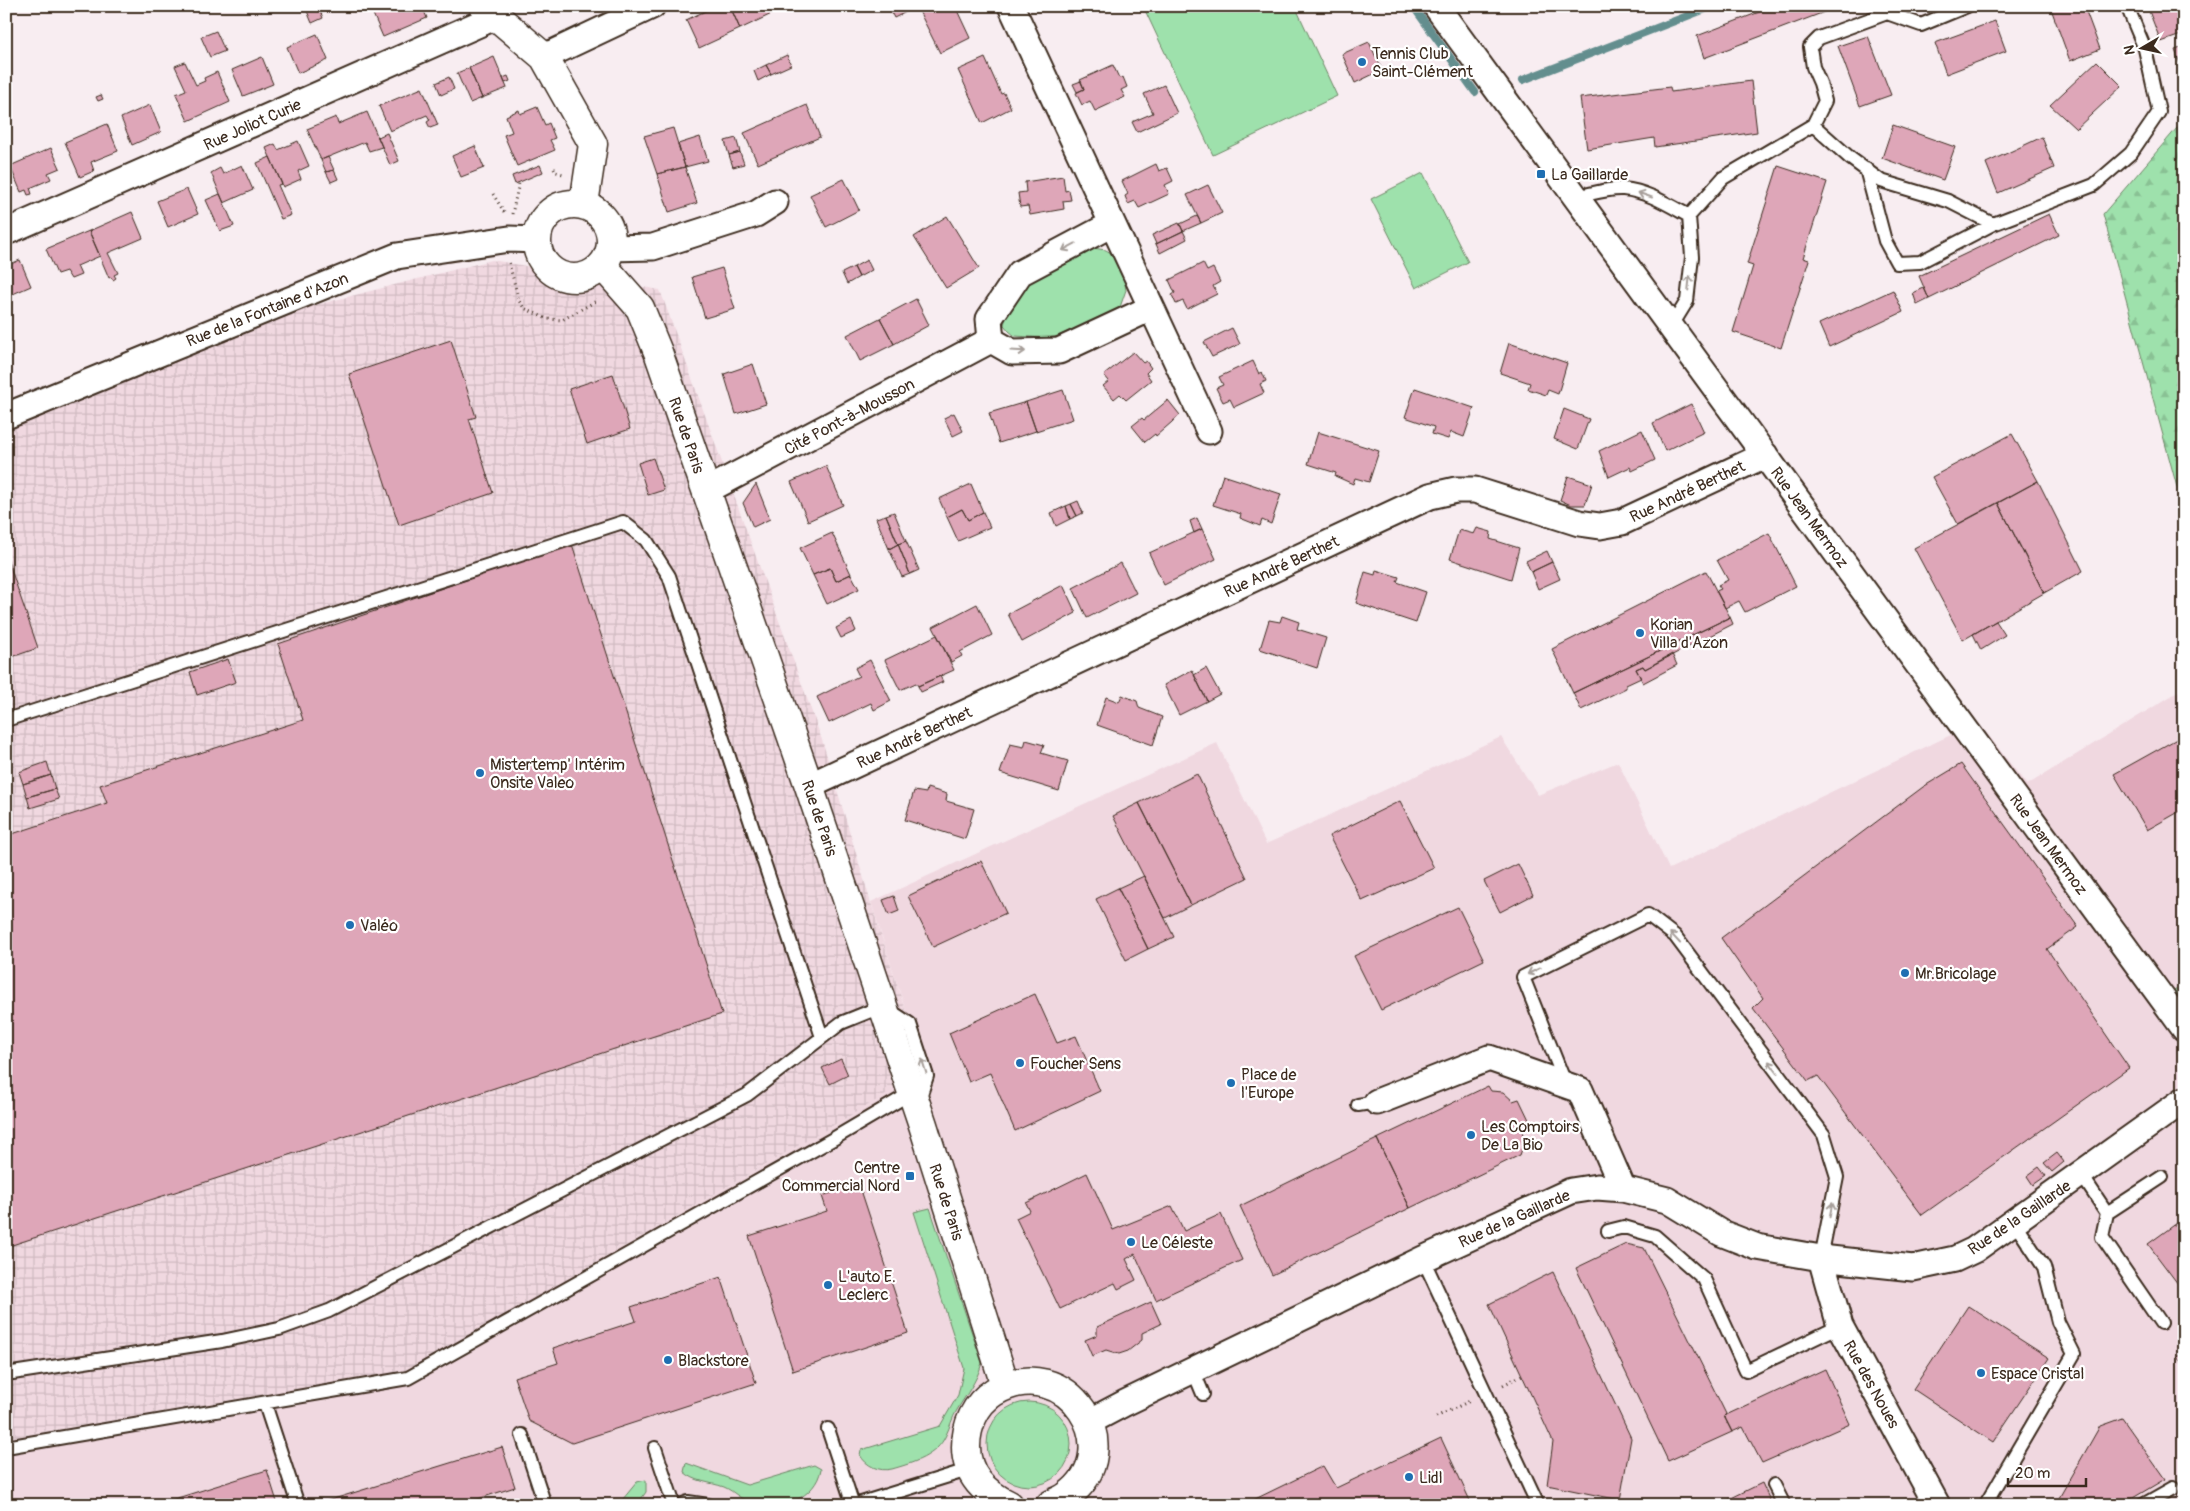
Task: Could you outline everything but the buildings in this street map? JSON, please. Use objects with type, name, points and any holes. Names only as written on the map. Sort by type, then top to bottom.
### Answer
[{"type":"street","points":[[544,57],[652,6]]},
{"type":"street","points":[[1011,6],[1209,431]]},
{"type":"street","name":"Rue Jean Mermoz","points":[[1436,6],[2184,1028]]},
{"type":"street","points":[[491,11],[544,57],[593,144],[584,204]]},
{"type":"street","name":"Rue Joliot Curie","points":[[6,232],[491,11]]},
{"type":"street","points":[[607,257],[653,247],[756,214],[776,202]]},
{"type":"street","points":[[584,204],[603,216],[609,226],[612,237],[607,257],[592,274],[580,278],[567,278],[555,273],[545,264],[539,253],[537,240],[544,219],[552,211],[562,205],[584,204]]},
{"type":"street","points":[[1112,224],[1020,273],[989,319],[991,340],[1012,352],[1059,350],[1151,308]]},
{"type":"street","name":"Rue de la Fontaine d'Azon","points":[[6,416],[397,256],[509,239],[537,240]]},
{"type":"street","name":"Rue de Paris","points":[[607,257],[640,308],[658,352],[809,786],[914,1100],[1006,1385]]},
{"type":"street","name":"Cité Pont-à-Mousson","points":[[706,491],[991,340]]},
{"type":"street","name":"Rue André Berthet","points":[[809,786],[1430,496],[1456,490],[1475,490],[1578,523],[1600,526],[1622,522],[1765,456]]},
{"type":"street","points":[[1368,1104],[1489,1058],[1580,1090],[1623,1189]]},
{"type":"street","name":"Rue de la Gaillarde","points":[[1089,1422],[1423,1259],[1571,1191],[1597,1187],[1623,1189],[1667,1200],[1721,1233],[1758,1247],[1821,1258],[1906,1268],[1934,1265],[1955,1259],[1974,1250],[2184,1100]]},
{"type":"street","name":"Rue des Noues","points":[[1821,1258],[1840,1326],[1937,1505]]},
{"type":"street","points":[[1009,1505],[994,1498],[980,1485],[970,1469],[966,1450],[967,1429],[975,1411],[988,1396],[1006,1385],[1025,1381],[1039,1382],[1064,1391],[1079,1404],[1089,1422],[1093,1443],[1090,1463],[1081,1482],[1067,1496],[1050,1505]]},
{"type":"lane","points":[[1671,327],[1687,301],[1692,257],[1689,216],[1723,178],[1813,125],[1825,100],[1813,68],[1810,47],[1819,38],[1887,13],[1921,25],[1967,6]]},
{"type":"lane","points":[[1866,169],[1886,240],[1897,263],[1920,262],[1993,224],[2094,185],[2131,153],[2159,112],[2145,49],[2127,6]]},
{"type":"lane","points":[[1813,125],[1881,181],[1948,201],[1993,224]]},
{"type":"lane","points":[[1576,197],[1623,189],[1665,202],[1689,216]]},
{"type":"lane","points":[[6,720],[623,522],[646,540],[669,576],[822,1037]]},
{"type":"lane","points":[[1566,1085],[1523,977],[1648,915],[1675,936],[1824,1135],[1837,1177],[1821,1258]]},
{"type":"lane","points":[[6,1374],[222,1341],[279,1329],[329,1312],[747,1095],[841,1023],[883,1006]]},
{"type":"lane","points":[[6,1447],[408,1378],[825,1144],[914,1100]]},
{"type":"lane","points":[[2081,1174],[2107,1213],[2102,1238],[2161,1323]]},
{"type":"lane","points":[[2107,1213],[2162,1177]]},
{"type":"lane","points":[[1987,1502],[2074,1354],[2058,1322],[2044,1267],[2014,1222]]},
{"type":"lane","points":[[1608,1230],[1624,1227],[1655,1236],[1704,1279],[1746,1370],[1840,1326]]},
{"type":"lane","points":[[1423,1259],[1538,1505]]},
{"type":"lane","points":[[1193,1370],[1202,1394]]},
{"type":"lane","points":[[265,1404],[298,1505]]},
{"type":"lane","points":[[828,1429],[854,1505],[970,1469]]},
{"type":"lane","points":[[522,1435],[545,1505]]},
{"type":"lane","points":[[655,1448],[674,1505]]},
{"type":"lane","points":[[1774,1485],[1784,1505]]},
{"type":"lane","points":[[2143,1505],[2174,1488]]},
{"type":"lane","points":[[886,1505],[897,1492]]},
{"type":"lane","points":[[680,1505],[688,1502],[708,1505]]},
{"type":"path","points":[[493,194],[510,222],[519,183]]},
{"type":"path","points":[[508,260],[518,301],[524,308],[546,319],[562,320],[601,298]]},
{"type":"shaded area","points":[[492,260],[660,290],[822,740],[925,1072],[411,1370],[6,1438],[6,423],[91,394],[312,306]]},
{"type":"shaded area","points":[[2184,688],[2184,985],[2165,997],[2184,1023],[2184,1505],[6,1505],[6,1438],[411,1370],[925,1071],[871,902],[1217,743],[1266,844],[1501,737],[1538,795],[1618,762],[1669,869],[1978,722],[2027,785]]},
{"type":"green space","points":[[1143,6],[1295,6],[1337,96],[1213,155]]},
{"type":"green space","points":[[2184,120],[2184,513],[2103,214]]},
{"type":"green space","points":[[1423,173],[1468,262],[1416,288],[1371,199]]},
{"type":"green space","points":[[1093,248],[1106,250],[1114,255],[1124,278],[1126,290],[1119,310],[1058,336],[1048,338],[1015,336],[1009,331],[1004,325],[1006,316],[1021,286]]},
{"type":"green space","points":[[2184,985],[2184,1023],[2164,997]]},
{"type":"green space","points":[[930,1208],[982,1363],[974,1382],[937,1448],[924,1458],[892,1469],[882,1470],[869,1465],[860,1455],[861,1450],[940,1426],[958,1395],[964,1368],[914,1212]]},
{"type":"green space","points":[[1029,1402],[1045,1405],[1059,1414],[1068,1428],[1071,1444],[1068,1460],[1059,1474],[1045,1483],[1029,1486],[1013,1483],[999,1474],[990,1460],[987,1444],[990,1428],[999,1414],[1013,1405]]},
{"type":"green space","points":[[686,1463],[747,1485],[814,1465],[821,1469],[818,1479],[805,1495],[786,1504],[764,1506],[750,1503],[724,1487],[693,1478],[684,1472]]},
{"type":"green space","points":[[646,1480],[646,1492],[637,1505],[618,1505],[637,1482]]},
{"type":"waterway","name":"La Gaillarde","points":[[1413,6],[1475,92]]},
{"type":"waterway","name":"La Gaillarde","points":[[1523,80],[1713,6]]},
{"type":"place","name":"Tennis Club Saint-Clément","points":[[1362,62]]},
{"type":"place","name":"La Gaillarde","points":[[1541,174]]},
{"type":"place","name":"Korian Villa d'Azon","points":[[1640,633]]},
{"type":"place","name":"Mistertemp' Intérim Onsite Valeo","points":[[480,773]]},
{"type":"place","name":"Valéo","points":[[350,925]]},
{"type":"place","name":"Mr.Bricolage","points":[[1905,973]]},
{"type":"place","name":"Foucher Sens","points":[[1020,1063]]},
{"type":"place","name":"Place de l'Europe","points":[[1231,1083]]},
{"type":"place","name":"Les Comptoirs De La Bio","points":[[1471,1135]]},
{"type":"place","name":"Centre Commercial Nord","points":[[910,1176]]},
{"type":"place","name":"Le Céleste","points":[[1131,1242]]},
{"type":"place","name":"L'auto E. Leclerc","points":[[828,1285]]},
{"type":"place","name":"Blackstore","points":[[668,1360]]},
{"type":"place","name":"Espace Cristal","points":[[1981,1373]]},
{"type":"place","name":"Lidl","points":[[1409,1477]]}]
